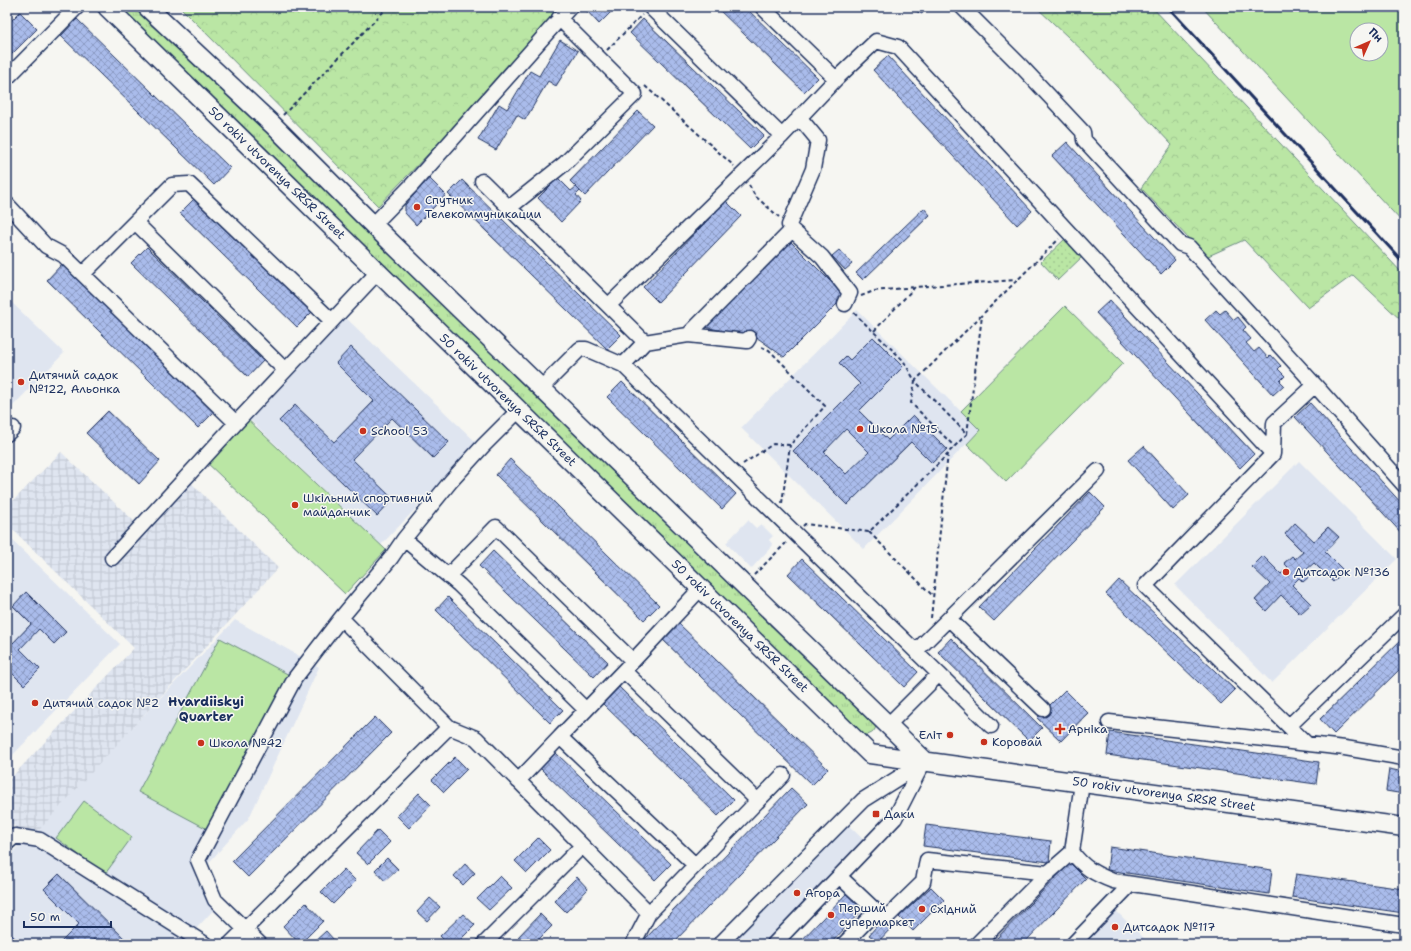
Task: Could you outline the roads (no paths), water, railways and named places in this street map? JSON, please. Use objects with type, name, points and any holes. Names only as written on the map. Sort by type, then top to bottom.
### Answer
[{"type":"main road","name":"50 rokiv utvorenya SRSR Street","points":[[107,7],[870,754],[1404,827]]},
{"type":"main road","points":[[147,7],[273,125],[373,225],[925,761]]},
{"type":"street","points":[[7,78],[77,7]]},
{"type":"street","points":[[373,225],[411,186],[570,7]]},
{"type":"street","points":[[762,7],[836,79]]},
{"type":"street","points":[[962,7],[1083,132],[1084,140],[1180,244],[1189,247],[1404,485]]},
{"type":"street","points":[[647,10],[782,136]]},
{"type":"street","points":[[509,208],[564,164],[635,94],[593,54],[559,18]]},
{"type":"street","points":[[609,305],[782,136],[836,79],[876,41],[898,47],[1273,454]]},
{"type":"street","points":[[789,226],[813,169],[818,140],[799,117]]},
{"type":"street","points":[[482,181],[645,342]]},
{"type":"street","points":[[83,274],[172,185],[190,184],[332,321]]},
{"type":"street","points":[[7,204],[46,246],[63,255],[236,423]]},
{"type":"street","points":[[135,222],[285,370]]},
{"type":"street","points":[[688,335],[792,230],[822,257],[850,293],[845,304]]},
{"type":"street","points":[[112,558],[285,370],[378,272]]},
{"type":"street","points":[[623,364],[645,342],[688,335],[748,339]]},
{"type":"street","points":[[541,388],[580,349],[586,349],[623,364],[991,726]]},
{"type":"street","points":[[1307,744],[1145,586],[1273,454],[1274,424],[1315,385]]},
{"type":"street","points":[[260,944],[215,900],[198,860],[295,678],[451,481],[519,410]]},
{"type":"street","points":[[916,651],[1098,470]]},
{"type":"street","points":[[448,576],[496,527],[758,801]]},
{"type":"street","points":[[404,539],[459,585],[586,710]]},
{"type":"street","points":[[518,781],[629,666],[700,588]]},
{"type":"street","points":[[1288,726],[1404,615]]},
{"type":"street","points":[[341,618],[449,727],[476,738],[649,913]]},
{"type":"street","points":[[949,619],[1043,709]]},
{"type":"street","points":[[888,725],[939,674]]},
{"type":"street","points":[[1109,722],[1345,748],[1404,758]]},
{"type":"street","points":[[230,944],[449,727]]},
{"type":"street","points":[[560,736],[695,865]]},
{"type":"street","points":[[774,944],[895,818],[925,761]]},
{"type":"street","points":[[720,944],[863,800],[925,761]]},
{"type":"street","points":[[633,944],[649,913],[783,776]]},
{"type":"street","points":[[977,944],[1048,872],[1072,852],[1082,783]]},
{"type":"street","points":[[7,843],[15,836],[40,840],[205,944]]},
{"type":"street","points":[[484,944],[582,846]]},
{"type":"street","points":[[1072,852],[1080,863],[1096,874],[1113,881],[1404,925]]},
{"type":"street","points":[[839,876],[885,919],[923,882],[927,860],[1048,872]]},
{"type":"street","points":[[1073,944],[1131,884]]},
{"type":"street","points":[[844,944],[876,911]]},
{"type":"railway","points":[[1168,7],[1404,263]]},
{"type":"place","name":"Спутник Телекоммуникации","points":[[417,207]]},
{"type":"place","name":"Дитячий садок №122, Альонка","points":[[21,382]]},
{"type":"place","name":"Школа №15","points":[[860,429]]},
{"type":"place","name":"School 53","points":[[363,431]]},
{"type":"place","name":"Шкільний спортивний майданчик","points":[[295,505]]},
{"type":"place","name":"Дитсадок №136","points":[[1286,572]]},
{"type":"place","name":"Дитячий садок №2","points":[[35,703]]},
{"type":"place","name":"Арніка","points":[[1060,729]]},
{"type":"place","name":"Еліт","points":[[950,735]]},
{"type":"place","name":"Коровай","points":[[984,742]]},
{"type":"place","name":"Школа №42","points":[[201,743]]},
{"type":"place","name":"Даки","points":[[876,814]]},
{"type":"place","name":"Агора","points":[[797,893]]},
{"type":"place","name":"Східний","points":[[922,909]]},
{"type":"place","name":"Перший супермаркет","points":[[831,915]]},
{"type":"place","name":"Дитсадок №117","points":[[1115,927]]},
{"type":"district","name":"Hvardiiskyi Quarter","points":[[206,708]]}]
